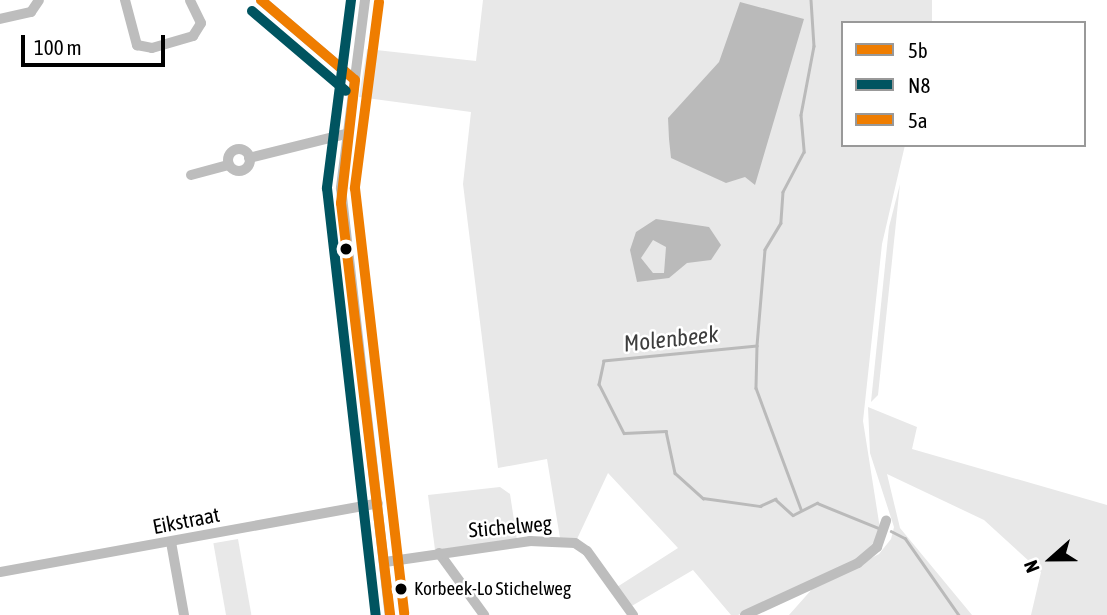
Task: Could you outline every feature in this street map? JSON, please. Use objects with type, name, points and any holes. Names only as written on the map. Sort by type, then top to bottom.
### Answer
[{"type":"street","points":[[0,19],[31,12],[38,0]]},
{"type":"street","points":[[125,0],[137,45],[152,48],[193,36],[201,23],[190,0]]},
{"type":"street","points":[[261,0],[355,80]]},
{"type":"street","points":[[365,0],[346,134],[341,203],[390,615]]},
{"type":"street","points":[[229,164],[235,150],[249,158],[346,134]]},
{"type":"street","points":[[191,175],[229,164],[241,171],[249,158]]},
{"type":"street","name":"Eikstraat","points":[[0,572],[378,503]]},
{"type":"street","points":[[745,615],[858,563],[877,547],[886,521]]},
{"type":"street","name":"Stichelweg","points":[[385,562],[530,541],[575,543],[587,551],[632,615]]},
{"type":"street","points":[[172,542],[184,615]]},
{"type":"street","points":[[439,553],[484,615]]},
{"type":"shaded area","points":[[483,0],[932,0],[932,21],[841,21],[841,147],[905,147],[882,244],[863,421],[881,535],[858,559],[738,615],[731,615],[693,570],[630,607],[617,587],[678,548],[608,473],[577,539],[560,538],[547,459],[498,468],[463,184],[471,112],[359,97],[367,49],[476,61]]},
{"type":"shaded area","points":[[740,2],[804,19],[755,185],[745,177],[726,183],[671,158],[669,139],[668,118],[719,62]]},
{"type":"shaded area","points":[[900,184],[878,395],[871,402],[889,227]]},
{"type":"shaded area","points":[[656,219],[709,227],[721,245],[711,260],[687,263],[669,278],[637,282],[630,250],[636,232]],"holes":[[[653,240],[666,247],[664,273],[653,273],[641,258]]]},
{"type":"shaded area","points":[[868,407],[917,427],[912,449],[1107,505],[1107,615],[1031,615],[1041,572],[984,520],[887,474],[900,528],[972,615],[789,615],[813,588],[879,554],[891,539],[894,527],[870,453]]},
{"type":"shaded area","points":[[500,487],[510,494],[517,540],[435,550],[428,495]]},
{"type":"shaded area","points":[[238,539],[251,615],[226,615],[213,543]]},
{"type":"waterway","name":"Molenbeek","points":[[811,0],[814,46],[801,115],[804,152],[783,192],[781,223],[765,250],[757,346],[604,361],[599,384],[624,433],[666,431],[675,473],[703,498],[760,506],[775,499],[793,515],[817,503],[881,529]]},
{"type":"waterway","name":"Molenbeek","points":[[757,346],[756,388],[801,509]]},
{"type":"waterway","name":"Molenbeek","points":[[891,531],[905,538],[959,615]]},
{"type":"transit line","name":"5b","points":[[261,0],[355,80]]},
{"type":"transit line","name":"N8","points":[[351,0],[327,188],[376,615]]},
{"type":"transit line","name":"5a","points":[[379,2],[355,188],[404,613]]},
{"type":"transit line","name":"N8","points":[[252,11],[346,91]]},
{"type":"transit line","name":"5b","points":[[355,80],[341,203],[390,615]]},
{"type":"place","name":"Korbeek-Lo Stichelweg","points":[[401,589]]}]
